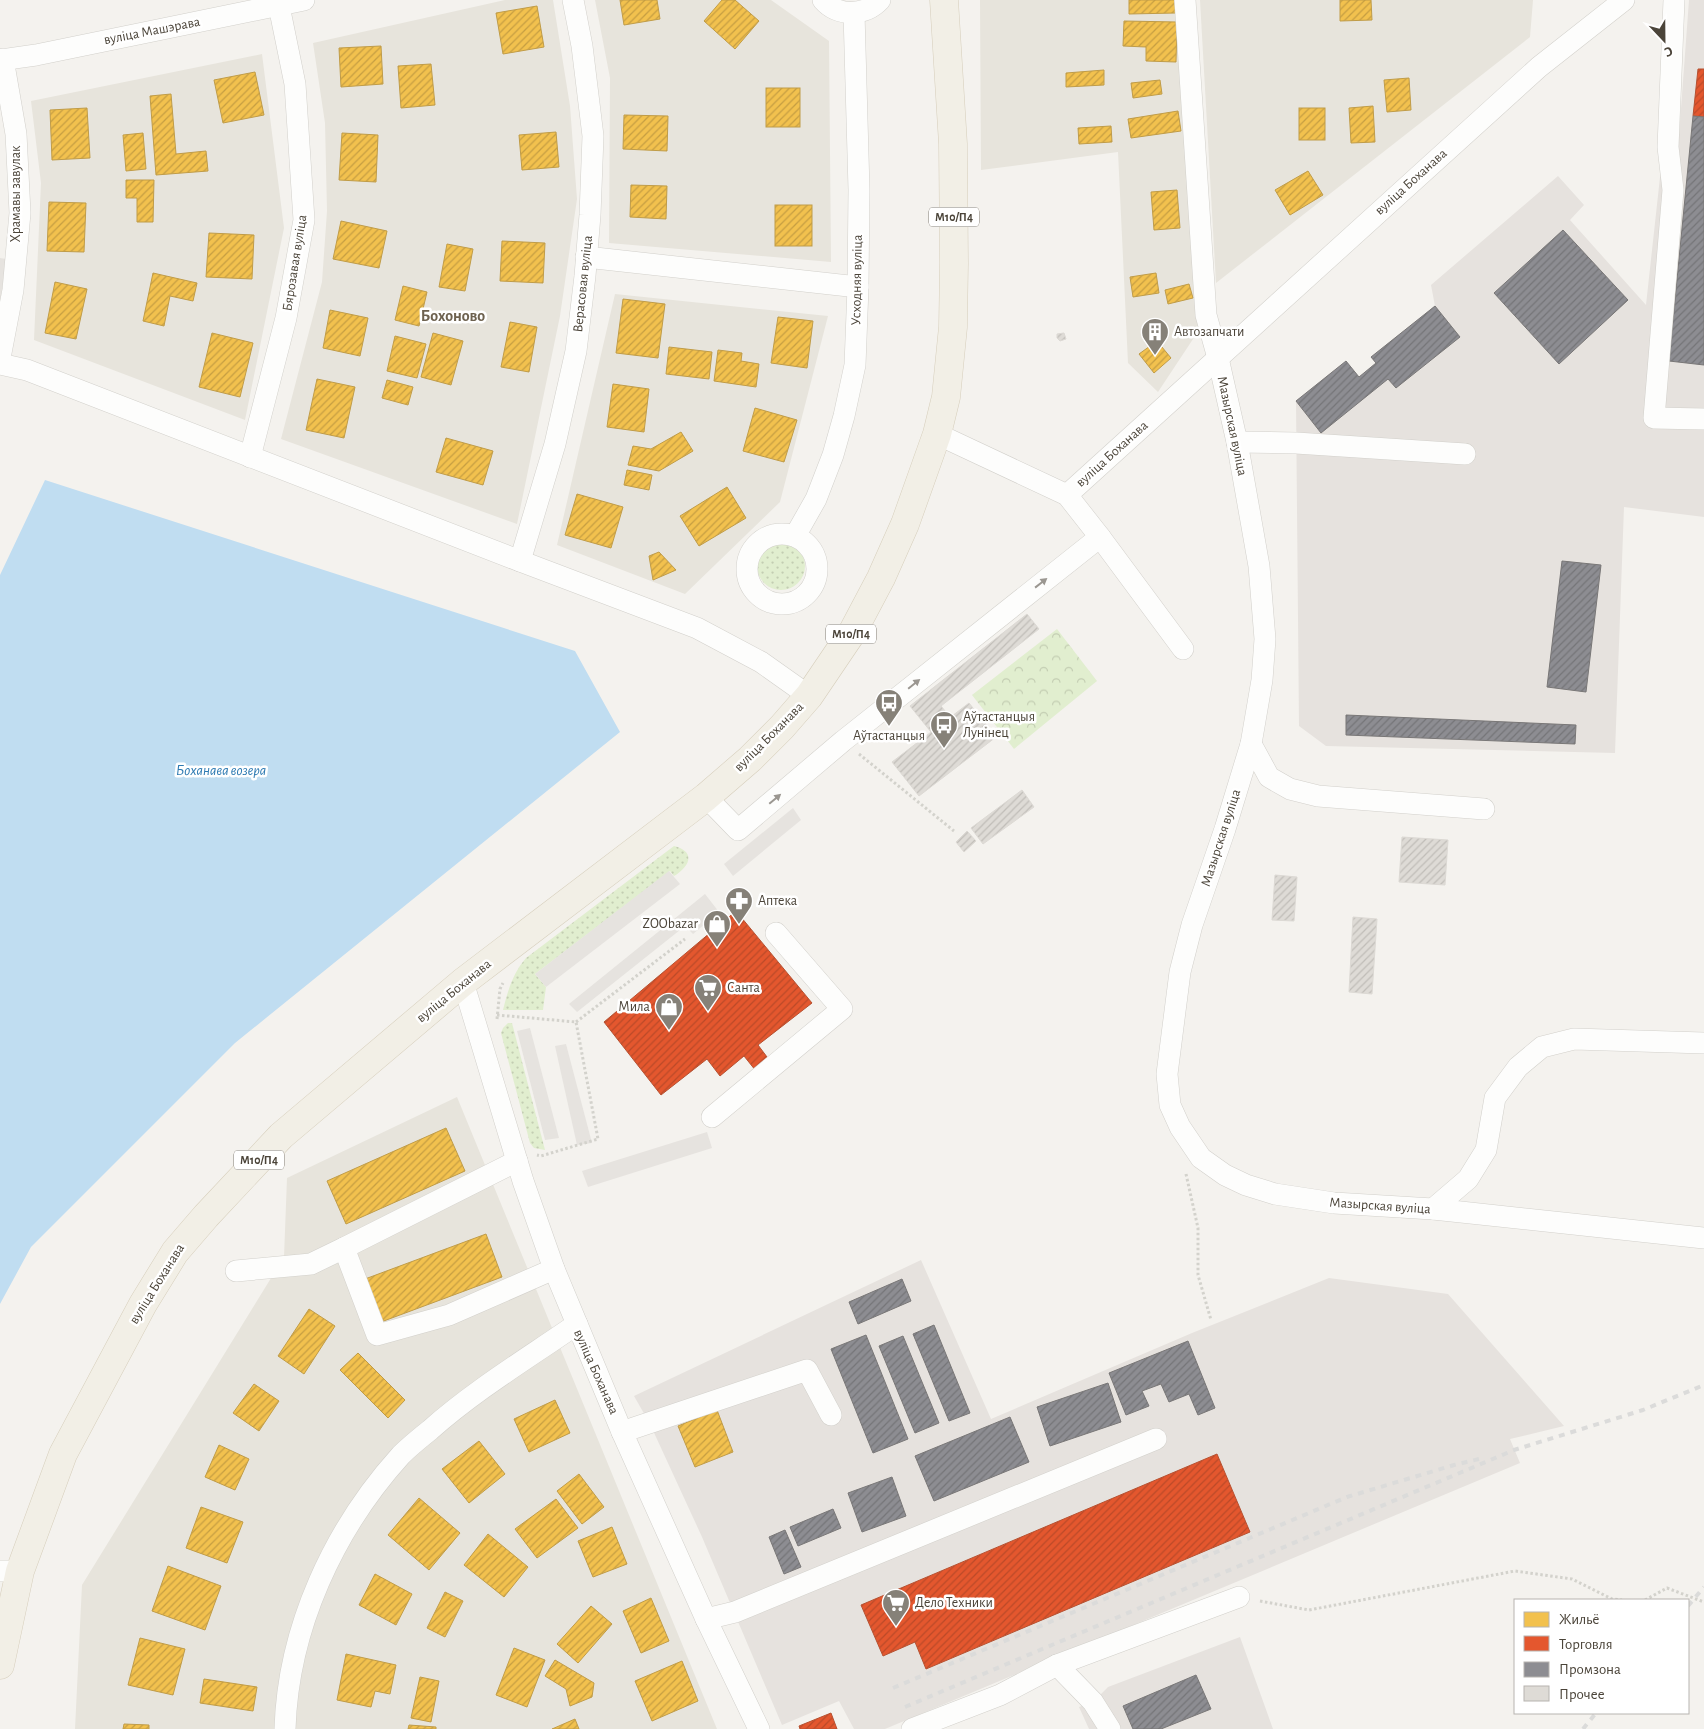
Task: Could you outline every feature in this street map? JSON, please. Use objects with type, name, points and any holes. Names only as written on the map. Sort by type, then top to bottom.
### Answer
[{"type":"main road","name":"М10/П4","points":[[937,434],[947,387],[953,327],[954,282],[953,144],[944,0]]},
{"type":"main road","name":"вуліца Боханава","points":[[0,1665],[10,1571],[63,1454],[142,1304],[175,1252],[280,1136],[463,982],[706,796],[776,734],[810,696],[853,631],[906,524],[937,434]]},
{"type":"street","name":"вуліца Машэрава","points":[[1,60],[36,55],[304,0]]},
{"type":"street","name":"Верасовая вуліца","points":[[520,561],[555,444],[574,360],[590,215],[593,136],[582,46],[573,0]]},
{"type":"street","points":[[823,0],[826,4],[840,11],[854,13],[862,12],[880,0]]},
{"type":"street","name":"Мазырская вуліца","points":[[1185,0],[1206,315],[1237,442],[1259,566],[1266,639],[1262,680],[1251,744],[1225,829],[1192,925],[1180,972],[1167,1074],[1170,1105],[1180,1127],[1201,1158],[1225,1175],[1246,1185],[1275,1194],[1334,1203],[1434,1209],[1704,1238]]},
{"type":"street","name":"вуліца Боханава","points":[[937,434],[1067,495],[1538,67],[1624,0]]},
{"type":"street","points":[[1674,0],[1668,147],[1673,190],[1654,418],[1704,419]]},
{"type":"street","name":"Бярозавая вуліца","points":[[250,457],[286,318],[304,220],[294,84],[279,6]]},
{"type":"street","name":"Усходняя вуліца","points":[[795,536],[816,499],[833,455],[855,365],[858,287],[858,190],[854,13]]},
{"type":"street","name":"Храмавы завулак","points":[[0,358],[7,288],[20,213],[17,144],[1,60]]},
{"type":"street","points":[[586,257],[858,287]]},
{"type":"street","points":[[0,364],[27,370],[697,628],[761,662],[810,696]]},
{"type":"street","points":[[1237,442],[1296,443],[1464,454]]},
{"type":"street","points":[[1067,495],[1183,649]]},
{"type":"street","points":[[706,796],[738,830],[843,741],[1100,537]]},
{"type":"street","points":[[1251,744],[1269,777],[1290,789],[1318,796],[1484,809]]},
{"type":"street","points":[[712,1117],[842,1009],[776,933]]},
{"type":"street","points":[[463,982],[526,1158],[554,1268],[577,1324]]},
{"type":"street","points":[[1434,1209],[1468,1179],[1486,1150],[1495,1098],[1518,1066],[1542,1047],[1574,1040],[1704,1043]]},
{"type":"street","points":[[236,1271],[311,1264],[526,1158]]},
{"type":"street","points":[[344,1248],[377,1335],[449,1315],[554,1268]]},
{"type":"street","name":"вуліца Боханава","points":[[285,1729],[286,1704],[296,1651],[314,1592],[335,1548],[359,1508],[402,1454],[452,1410],[577,1324],[622,1432],[706,1618],[759,1729]]},
{"type":"street","points":[[622,1432],[807,1370],[831,1415]]},
{"type":"street","points":[[706,1618],[735,1612],[1156,1438]]},
{"type":"street","points":[[913,1729],[1000,1694],[1057,1665],[1239,1597]]},
{"type":"street","points":[[1057,1665],[1093,1702],[1110,1729]]},
{"type":"path","points":[[843,741],[954,830]]},
{"type":"path","points":[[497,1015],[576,1022],[685,939]]},
{"type":"path","points":[[496,1024],[500,989],[505,980]]},
{"type":"path","points":[[526,1158],[541,1156],[598,1139],[576,1022]]},
{"type":"path","points":[[1186,1174],[1198,1228],[1198,1275],[1211,1320]]},
{"type":"path","points":[[1239,1597],[1309,1610],[1515,1570],[1572,1579],[1612,1599]]},
{"type":"path","points":[[1647,1599],[1667,1588],[1704,1602]]},
{"type":"shaded area","points":[[505,0],[553,0],[570,106],[577,199],[560,316],[517,524],[281,439],[322,282],[327,211],[325,123],[313,43]]},
{"type":"shaded area","points":[[595,0],[771,0],[829,41],[831,262],[609,243],[610,78]]},
{"type":"shaded area","points":[[980,0],[1181,0],[1199,330],[1158,392],[1128,363],[1118,152],[981,170]]},
{"type":"shaded area","points":[[1200,0],[1533,0],[1530,37],[1216,283]]},
{"type":"shaded area","points":[[1689,0],[1704,0],[1704,517],[1624,507],[1615,753],[1326,746],[1299,726],[1296,401],[1346,361],[1359,377],[1376,364],[1371,357],[1435,306],[1431,285],[1558,176],[1584,205],[1570,220],[1646,305],[1662,159],[1677,163]]},
{"type":"shaded area","points":[[262,54],[284,228],[245,420],[34,340],[41,183],[31,101]]},
{"type":"shaded area","points":[[0,258],[6,259],[0,303]]},
{"type":"shaded area","points":[[615,294],[828,316],[780,502],[685,594],[557,545]]},
{"type":"shaded area","points":[[793,808],[801,820],[733,876],[724,864]]},
{"type":"shaded area","points":[[669,871],[680,884],[546,987],[535,974]]},
{"type":"shaded area","points":[[705,894],[719,912],[693,934],[685,926],[577,1012],[569,1004]]},
{"type":"shaded area","points":[[530,1028],[559,1138],[545,1140],[517,1031]]},
{"type":"shaded area","points":[[566,1044],[592,1143],[577,1145],[555,1046]]},
{"type":"shaded area","points":[[457,1097],[717,1729],[75,1729],[82,1585],[284,1257],[287,1178]]},
{"type":"shaded area","points":[[707,1132],[712,1148],[588,1187],[582,1171]]},
{"type":"shaded area","points":[[921,1260],[991,1419],[1192,1333],[1329,1278],[1448,1294],[1564,1426],[1510,1439],[1520,1463],[885,1729],[854,1729],[839,1701],[782,1725],[702,1537],[650,1424],[634,1396]]},
{"type":"shaded area","points":[[1240,1637],[1273,1729],[1089,1729],[1079,1707],[1093,1702],[1108,1687]]},
{"type":"green space","points":[[776,542],[786,542],[798,549],[805,561],[805,571],[798,583],[786,590],[776,590],[768,586],[761,579],[757,571],[757,561],[761,553],[768,546]]},
{"type":"green space","points":[[1057,629],[1097,681],[1014,749],[972,695]]},
{"type":"green space","points":[[674,846],[686,852],[688,856],[687,864],[684,868],[674,876],[670,871],[535,974],[546,987],[543,1010],[503,1010],[512,982],[526,958]]},
{"type":"green space","points":[[508,1023],[512,1023],[545,1150],[534,1148],[530,1143],[501,1033]]},
{"type":"water","name":"Боханава возера","points":[[45,480],[575,651],[620,732],[235,1043],[31,1247],[0,1304],[0,575]]},
{"type":"building: Жильё","points":[[620,0],[657,0],[660,19],[624,25]]},
{"type":"building: Жильё","points":[[722,0],[735,0],[759,21],[735,49],[704,21]]},
{"type":"building: Жильё","points":[[1129,0],[1176,0],[1176,13],[1129,14]]},
{"type":"building: Жильё","points":[[1340,0],[1371,0],[1372,20],[1340,21]]},
{"type":"building: Жильё","points":[[537,6],[544,47],[503,54],[496,13]]},
{"type":"building: Жильё","points":[[1124,21],[1177,22],[1176,62],[1146,61],[1146,47],[1123,46]]},
{"type":"building: Жильё","points":[[381,46],[383,84],[341,87],[339,48]]},
{"type":"building: Жильё","points":[[431,64],[435,105],[401,108],[398,66]]},
{"type":"building: Жильё","points":[[1104,70],[1104,85],[1066,87],[1066,73]]},
{"type":"building: Жильё","points":[[255,72],[264,115],[223,123],[214,80]]},
{"type":"building: Жильё","points":[[1409,78],[1411,110],[1387,112],[1384,80]]},
{"type":"building: Жильё","points":[[1160,80],[1162,94],[1133,98],[1131,83]]},
{"type":"building: Жильё","points":[[766,88],[800,88],[800,127],[766,127]]},
{"type":"building: Жильё","points":[[171,94],[176,154],[206,151],[208,171],[156,175],[150,96]]},
{"type":"building: Жильё","points":[[1373,106],[1375,142],[1351,143],[1349,108]]},
{"type":"building: Жильё","points":[[87,108],[90,158],[52,160],[50,110]]},
{"type":"building: Жильё","points":[[1299,108],[1325,108],[1325,140],[1299,140]]},
{"type":"building: Жильё","points":[[1178,111],[1181,131],[1131,138],[1128,119]]},
{"type":"building: Жильё","points":[[624,115],[668,116],[667,151],[623,149]]},
{"type":"building: Жильё","points":[[1111,126],[1112,142],[1079,144],[1078,128]]},
{"type":"building: Жильё","points":[[556,132],[559,167],[522,170],[519,135]]},
{"type":"building: Жильё","points":[[143,133],[146,169],[126,171],[123,135]]},
{"type":"building: Жильё","points":[[342,133],[378,135],[376,182],[339,180]]},
{"type":"building: Жильё","points":[[1308,171],[1323,195],[1290,215],[1275,190]]},
{"type":"building: Жильё","points":[[126,180],[154,180],[153,222],[137,222],[137,198],[126,198]]},
{"type":"building: Жильё","points":[[631,185],[667,186],[666,219],[630,217]]},
{"type":"building: Жильё","points":[[1177,190],[1180,228],[1154,230],[1151,192]]},
{"type":"building: Жильё","points":[[49,202],[86,203],[84,252],[47,251]]},
{"type":"building: Жильё","points":[[775,205],[812,205],[812,246],[775,246]]},
{"type":"building: Жильё","points":[[341,221],[387,231],[379,268],[333,259]]},
{"type":"building: Жильё","points":[[209,233],[254,235],[252,279],[206,277]]},
{"type":"building: Жильё","points":[[502,241],[545,243],[543,283],[500,281]]},
{"type":"building: Жильё","points":[[447,244],[473,249],[465,291],[439,287]]},
{"type":"building: Жильё","points":[[153,273],[197,283],[193,301],[170,296],[164,326],[143,321]]},
{"type":"building: Жильё","points":[[1156,273],[1159,293],[1133,297],[1130,277]]},
{"type":"building: Жильё","points":[[55,282],[87,289],[76,339],[45,333]]},
{"type":"building: Жильё","points":[[1189,284],[1193,298],[1168,304],[1165,290]]},
{"type":"building: Жильё","points":[[403,286],[427,292],[419,326],[395,320]]},
{"type":"building: Жильё","points":[[623,299],[665,304],[658,358],[616,353]]},
{"type":"building: Жильё","points":[[330,310],[368,318],[360,356],[323,348]]},
{"type":"building: Жильё","points":[[778,317],[813,321],[807,368],[771,363]]},
{"type":"building: Жильё","points":[[510,322],[537,327],[529,372],[501,367]]},
{"type":"building: Жильё","points":[[212,333],[253,343],[240,397],[199,387]]},
{"type":"building: Жильё","points":[[433,333],[463,341],[451,385],[421,377]]},
{"type":"building: Жильё","points":[[395,336],[426,344],[417,378],[387,371]]},
{"type":"building: Жильё","name":"Автозапчати","points":[[1157,341],[1171,358],[1154,373],[1139,354]]},
{"type":"building: Жильё","points":[[669,347],[712,352],[709,379],[666,374]]},
{"type":"building: Жильё","points":[[718,350],[742,353],[741,361],[759,364],[756,387],[714,381]]},
{"type":"building: Жильё","points":[[317,379],[355,387],[344,438],[306,430]]},
{"type":"building: Жильё","points":[[387,380],[413,387],[408,405],[382,398]]},
{"type":"building: Жильё","points":[[613,384],[649,389],[644,432],[607,427]]},
{"type":"building: Жильё","points":[[755,408],[797,420],[784,462],[743,451]]},
{"type":"building: Жильё","points":[[681,432],[693,451],[659,471],[628,465],[633,446],[651,449]]},
{"type":"building: Жильё","points":[[446,438],[493,451],[483,485],[436,472]]},
{"type":"building: Жильё","points":[[627,470],[652,475],[649,490],[624,485]]},
{"type":"building: Жильё","points":[[727,487],[746,518],[699,546],[680,516]]},
{"type":"building: Жильё","points":[[577,494],[623,507],[611,548],[565,535]]},
{"type":"building: Жильё","points":[[659,552],[676,570],[653,580],[649,556]]},
{"type":"building: Жильё","points":[[446,1128],[465,1171],[346,1224],[327,1181]]},
{"type":"building: Жильё","points":[[486,1234],[502,1277],[381,1322],[365,1279]]},
{"type":"building: Жильё","points":[[309,1309],[335,1326],[304,1374],[278,1356]]},
{"type":"building: Жильё","points":[[358,1353],[405,1400],[388,1418],[340,1370]]},
{"type":"building: Жильё","points":[[254,1384],[279,1401],[259,1431],[233,1413]]},
{"type":"building: Жильё","points":[[555,1400],[570,1433],[529,1452],[514,1419]]},
{"type":"building: Жильё","points":[[717,1410],[733,1452],[695,1467],[678,1426]]},
{"type":"building: Жильё","points":[[479,1441],[505,1474],[469,1503],[442,1469]]},
{"type":"building: Жильё","points":[[219,1445],[249,1459],[235,1490],[205,1477]]},
{"type":"building: Жильё","points":[[579,1474],[604,1507],[582,1524],[557,1491]]},
{"type":"building: Жильё","points":[[419,1498],[460,1533],[429,1570],[388,1535]]},
{"type":"building: Жильё","points":[[556,1499],[578,1528],[537,1558],[515,1529]]},
{"type":"building: Жильё","points":[[201,1507],[243,1522],[227,1563],[186,1548]]},
{"type":"building: Жильё","points":[[612,1527],[627,1564],[593,1577],[578,1541]]},
{"type":"building: Жильё","points":[[488,1534],[528,1567],[504,1597],[464,1565]]},
{"type":"building: Жильё","points":[[168,1566],[221,1586],[205,1630],[152,1611]]},
{"type":"building: Жильё","points":[[375,1574],[412,1594],[396,1625],[359,1605]]},
{"type":"building: Жильё","points":[[445,1592],[463,1601],[445,1637],[427,1628]]},
{"type":"building: Жильё","points":[[651,1598],[669,1641],[641,1653],[623,1611]]},
{"type":"building: Жильё","points":[[591,1606],[612,1624],[578,1663],[557,1644]]},
{"type":"building: Жильё","points":[[140,1638],[185,1649],[173,1695],[128,1685]]},
{"type":"building: Жильё","points":[[514,1648],[545,1660],[527,1707],[496,1695]]},
{"type":"building: Жильё","points":[[346,1654],[396,1665],[390,1694],[375,1691],[371,1707],[337,1700]]},
{"type":"building: Жильё","points":[[555,1660],[594,1683],[592,1697],[570,1706],[566,1689],[545,1676]]},
{"type":"building: Жильё","points":[[682,1661],[698,1701],[652,1721],[635,1681]]},
{"type":"building: Жильё","points":[[420,1677],[439,1681],[431,1722],[411,1718]]},
{"type":"building: Жильё","points":[[204,1679],[257,1687],[253,1711],[200,1703]]},
{"type":"building: Жильё","points":[[575,1719],[579,1729],[552,1729]]},
{"type":"building: Жильё","points":[[124,1724],[149,1725],[149,1729],[123,1729]]},
{"type":"building: Жильё","points":[[409,1725],[436,1727],[436,1729],[408,1729]]},
{"type":"building: Торговля","points":[[1698,69],[1704,69],[1704,117],[1693,116]]},
{"type":"building: Торговля","name":"Санта","points":[[736,911],[812,1003],[758,1045],[770,1061],[756,1071],[744,1056],[720,1076],[707,1059],[661,1095],[604,1022]]},
{"type":"building: Торговля","points":[[1217,1454],[1250,1532],[926,1669],[915,1642],[883,1656],[861,1605]]},
{"type":"building: Торговля","points":[[831,1713],[837,1729],[800,1729],[799,1726]]},
{"type":"building: Промзона","points":[[1693,116],[1704,117],[1704,365],[1669,361]]},
{"type":"building: Промзона","points":[[1563,230],[1628,300],[1559,364],[1494,293]]},
{"type":"building: Промзона","points":[[1435,306],[1460,337],[1396,388],[1388,379],[1321,433],[1296,401],[1346,361],[1359,377],[1376,363],[1371,357]]},
{"type":"building: Промзона","points":[[1562,561],[1601,565],[1586,692],[1547,687]]},
{"type":"building: Промзона","points":[[1346,715],[1576,725],[1575,744],[1346,735]]},
{"type":"building: Промзона","points":[[902,1279],[911,1301],[858,1324],[849,1302]]},
{"type":"building: Промзона","points":[[934,1325],[970,1413],[949,1421],[913,1334]]},
{"type":"building: Промзона","points":[[866,1335],[908,1439],[873,1453],[831,1349]]},
{"type":"building: Промзона","points":[[903,1336],[939,1423],[915,1433],[879,1346]]},
{"type":"building: Промзона","points":[[1188,1341],[1215,1408],[1198,1415],[1189,1394],[1169,1402],[1161,1384],[1142,1391],[1149,1406],[1126,1415],[1109,1373]]},
{"type":"building: Промзона","points":[[1108,1383],[1121,1422],[1050,1446],[1037,1407]]},
{"type":"building: Промзона","points":[[1010,1417],[1029,1462],[934,1501],[915,1456]]},
{"type":"building: Промзона","points":[[892,1477],[906,1516],[862,1532],[848,1493]]},
{"type":"building: Промзона","points":[[833,1509],[841,1528],[798,1546],[790,1527]]},
{"type":"building: Промзона","points":[[785,1530],[801,1567],[784,1574],[769,1537]]},
{"type":"building: Промзона","points":[[1196,1675],[1211,1709],[1161,1729],[1133,1729],[1123,1706]]},
{"type":"building: Прочее","points":[[1064,333],[1066,339],[1060,341],[1057,338],[1057,334]]},
{"type":"building: Прочее","points":[[1027,614],[1039,629],[941,706],[950,717],[931,732],[910,706]]},
{"type":"building: Прочее","name":"Аўтастанцыя Лунінец","points":[[969,703],[996,737],[919,796],[892,762]]},
{"type":"building: Прочее","points":[[1022,790],[1034,807],[983,844],[971,828]]},
{"type":"building: Прочее","points":[[967,831],[976,841],[964,852],[956,842]]},
{"type":"building: Прочее","points":[[1402,837],[1448,840],[1445,885],[1399,882]]},
{"type":"building: Прочее","points":[[1275,875],[1297,877],[1294,921],[1272,920]]},
{"type":"building: Прочее","points":[[1353,917],[1377,919],[1372,994],[1349,992]]},
{"type":"railway","points":[[905,1707],[1514,1450],[1643,1410],[1704,1385]]},
{"type":"railway","points":[[893,1688],[1347,1497],[1479,1459]]},
{"type":"railway","points":[[1689,1605],[1704,1587]]},
{"type":"railway","points":[[1583,1729],[1595,1714]]},
{"type":"place","name":"Автозапчати","points":[[1155,356]]},
{"type":"place","name":"Аўтастанцыя","points":[[889,727]]},
{"type":"place","name":"Аўтастанцыя Лунінец","points":[[944,749]]},
{"type":"place","name":"Аптека","points":[[739,925]]},
{"type":"place","name":"ZOObazar","points":[[717,948]]},
{"type":"place","name":"Санта","points":[[708,1012]]},
{"type":"place","name":"Мила","points":[[669,1031]]},
{"type":"place","name":"Дело Техники","points":[[896,1627]]},
{"type":"district","name":"Бохоново","points":[[453,316]]}]
